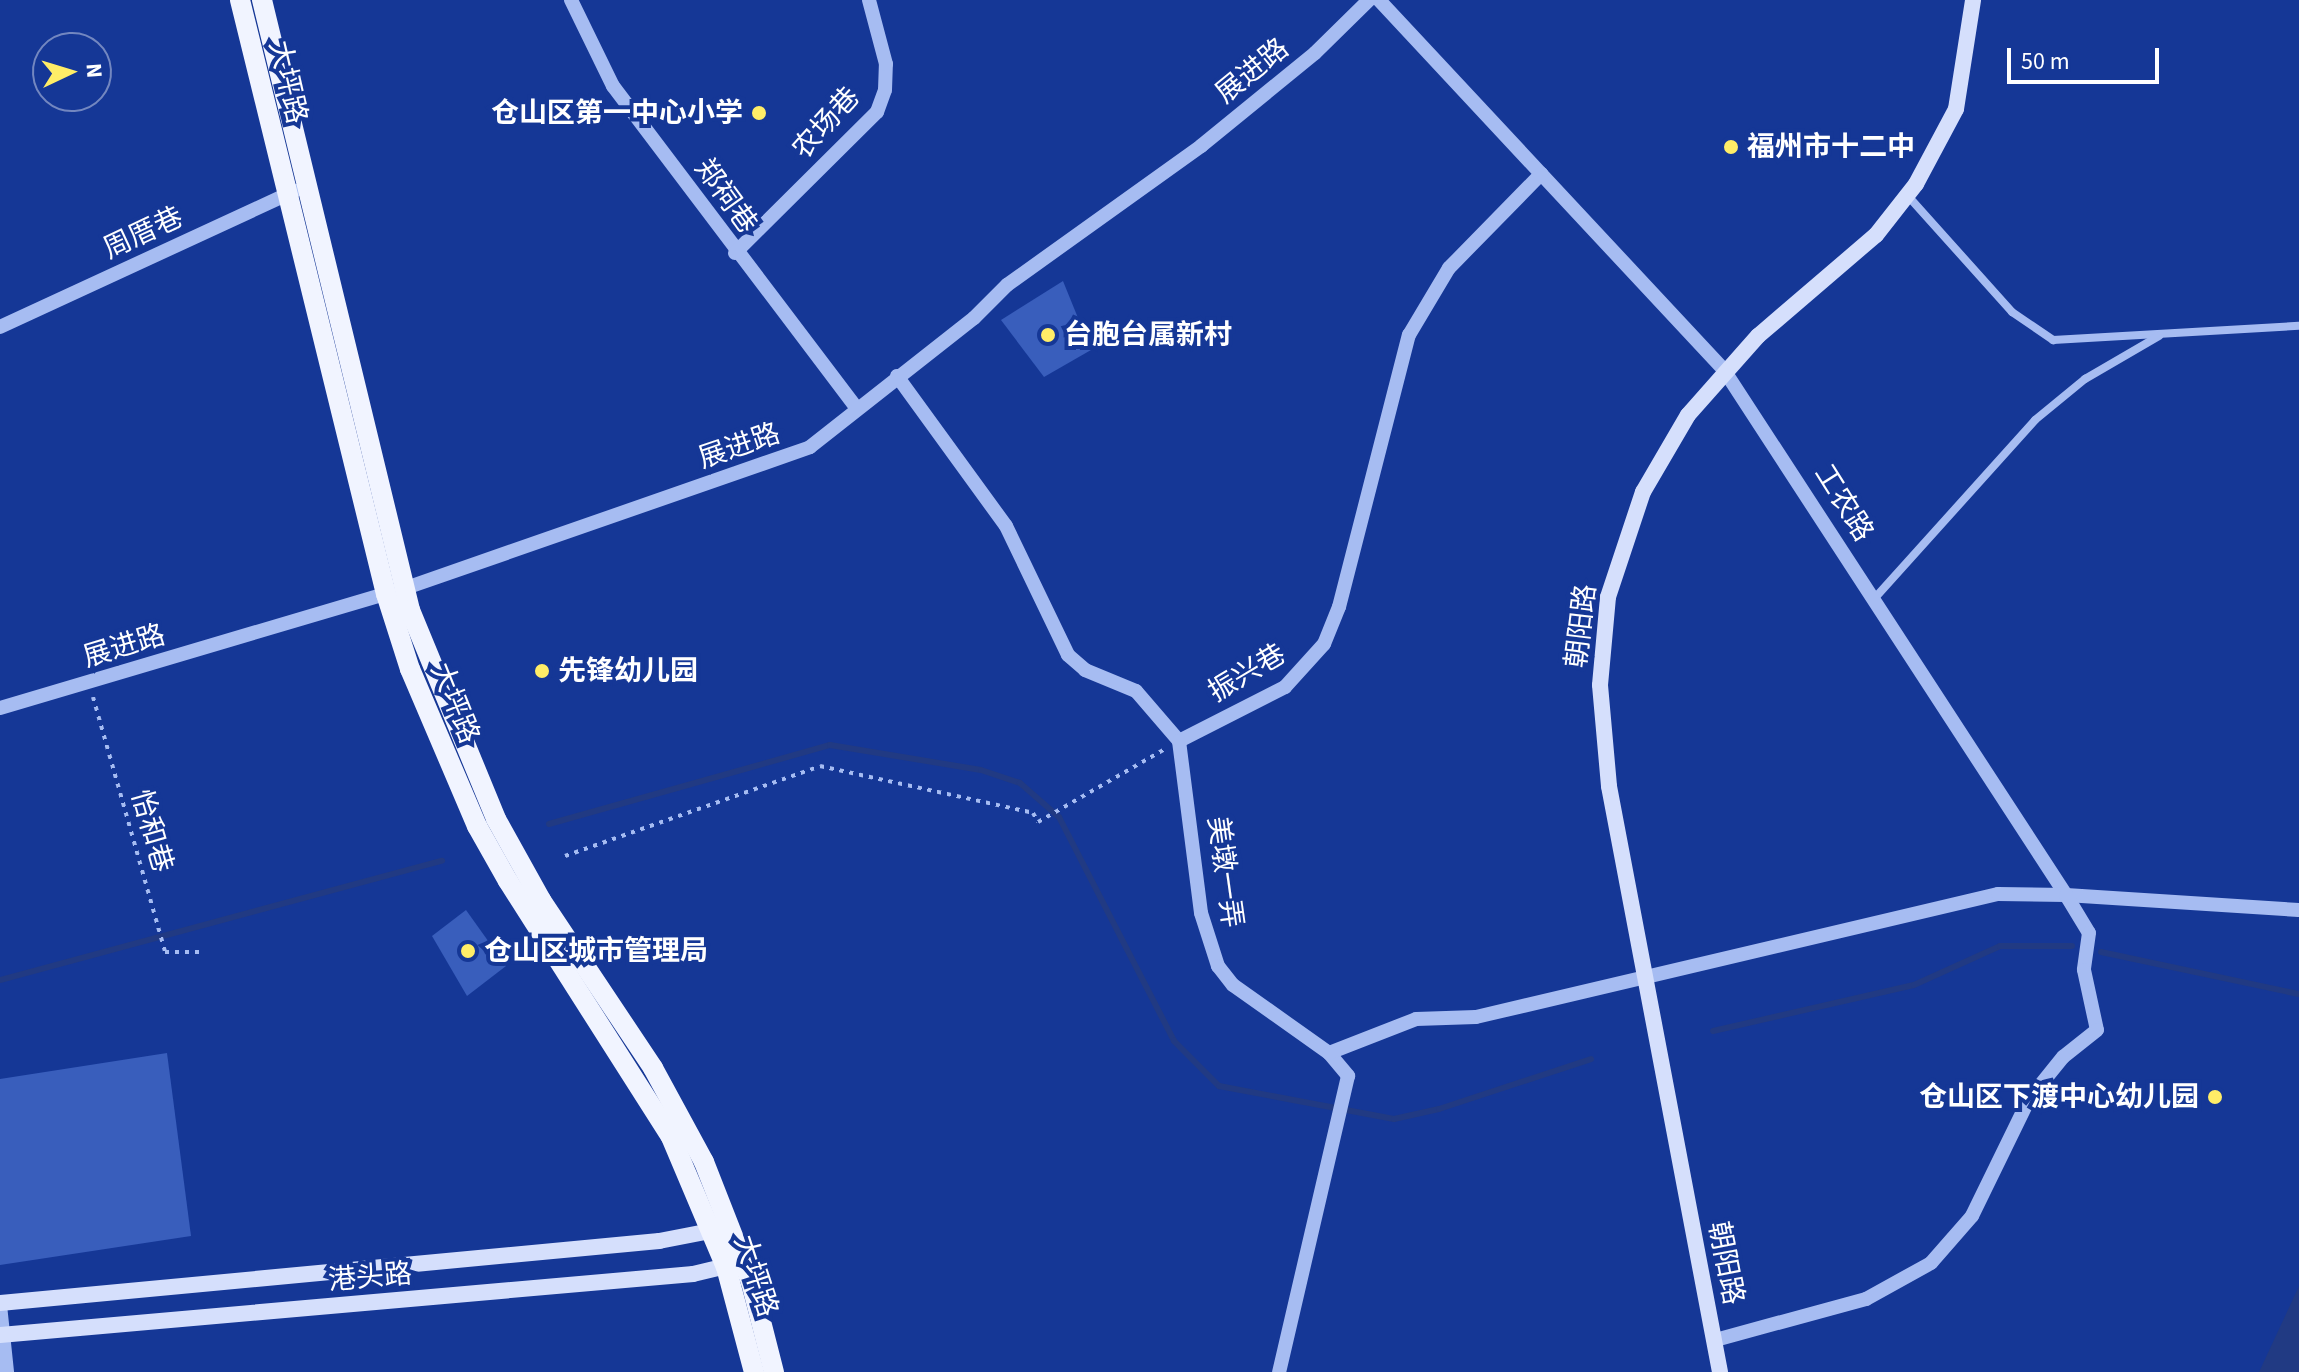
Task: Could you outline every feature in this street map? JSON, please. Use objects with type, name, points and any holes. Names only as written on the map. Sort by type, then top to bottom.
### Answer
[{"type":"main road","name":"大坪路","points":[[240,0],[286,195],[394,592],[487,822],[722,1229],[735,1264],[754,1372]]},
{"type":"main road","points":[[262,0],[307,186],[394,592]]},
{"type":"main road","name":"朝阳路","points":[[1720,1372],[1644,979],[1604,750],[1600,685],[1604,624],[1616,566],[1643,492],[1670,442],[1724,370],[1876,235],[1908,196],[1956,109],[1973,0]]},
{"type":"main road","name":"港头路","points":[[0,1304],[659,1241],[722,1229]]},
{"type":"main road","points":[[735,1264],[774,1372]]},
{"type":"main road","name":"港头路","points":[[2,1335],[735,1264]]},
{"type":"street","name":"郑祠巷","points":[[571,0],[613,86],[735,253],[857,409]]},
{"type":"street","name":"农场巷","points":[[735,253],[877,112],[885,90],[886,64],[869,0]]},
{"type":"street","name":"展进路","points":[[0,708],[394,592],[793,455],[974,318],[1007,285],[1201,146],[1315,53],[1369,0]]},
{"type":"street","name":"工农路","points":[[1379,0],[1724,370],[2089,933],[2084,970],[2097,1030],[2063,1057],[2029,1099],[1985,1196],[1938,1257],[1856,1303],[1715,1340]]},
{"type":"street","name":"振兴巷","points":[[1179,741],[1285,687],[1324,644],[1339,607],[1409,335],[1449,268],[1541,174]]},
{"type":"street","name":"周厝巷","points":[[0,327],[307,186]]},
{"type":"street","points":[[1908,196],[2012,312],[2043,336],[2072,342],[2299,326]]},
{"type":"street","points":[[1874,599],[2035,420],[2085,379],[2163,334]]},
{"type":"street","points":[[897,376],[1006,526],[1068,655],[1085,670],[1136,691],[1179,741]]},
{"type":"street","name":"美墩一弄","points":[[1179,741],[1201,913],[1218,966],[1233,985],[1329,1053],[1346,1070],[1346,1090],[1279,1372]]},
{"type":"street","points":[[1329,1053],[1416,1019],[1476,1017],[1998,894],[2066,895],[2299,910]]},
{"type":"street","points":[[0,1304],[7,1372]]},
{"type":"path","name":"怡和巷","points":[[89,684],[164,949],[205,952]]},
{"type":"path","points":[[565,856],[820,766],[1042,819],[1179,741]]},
{"type":"water","points":[[2299,1286],[2299,1372],[2259,1372]]},
{"type":"building","name":"台胞台属新村","points":[[1063,281],[1091,350],[1044,377],[1001,320]]},
{"type":"building","name":"仓山区城市管理局","points":[[466,910],[506,966],[467,996],[432,936]]},
{"type":"building","points":[[167,1053],[191,1236],[0,1265],[0,1079]]},
{"type":"waterway","points":[[549,824],[830,745],[981,770],[1020,783],[1059,817],[1174,1041],[1219,1086],[1394,1119],[1439,1109],[1591,1059]]},
{"type":"waterway","points":[[0,980],[442,861]]},
{"type":"waterway","points":[[1713,1031],[1914,985],[2000,946],[2072,946]]},
{"type":"waterway","points":[[2101,952],[2299,994]]},
{"type":"place","name":"仓山区第一中心小学","points":[[759,113]]},
{"type":"place","name":"福州市十二中","points":[[1731,147]]},
{"type":"place","name":"台胞台属新村","points":[[1048,335]]},
{"type":"place","name":"先锋幼儿园","points":[[542,671]]},
{"type":"place","name":"仓山区城市管理局","points":[[468,951]]},
{"type":"place","name":"仓山区下渡中心幼儿园","points":[[2215,1097]]}]
